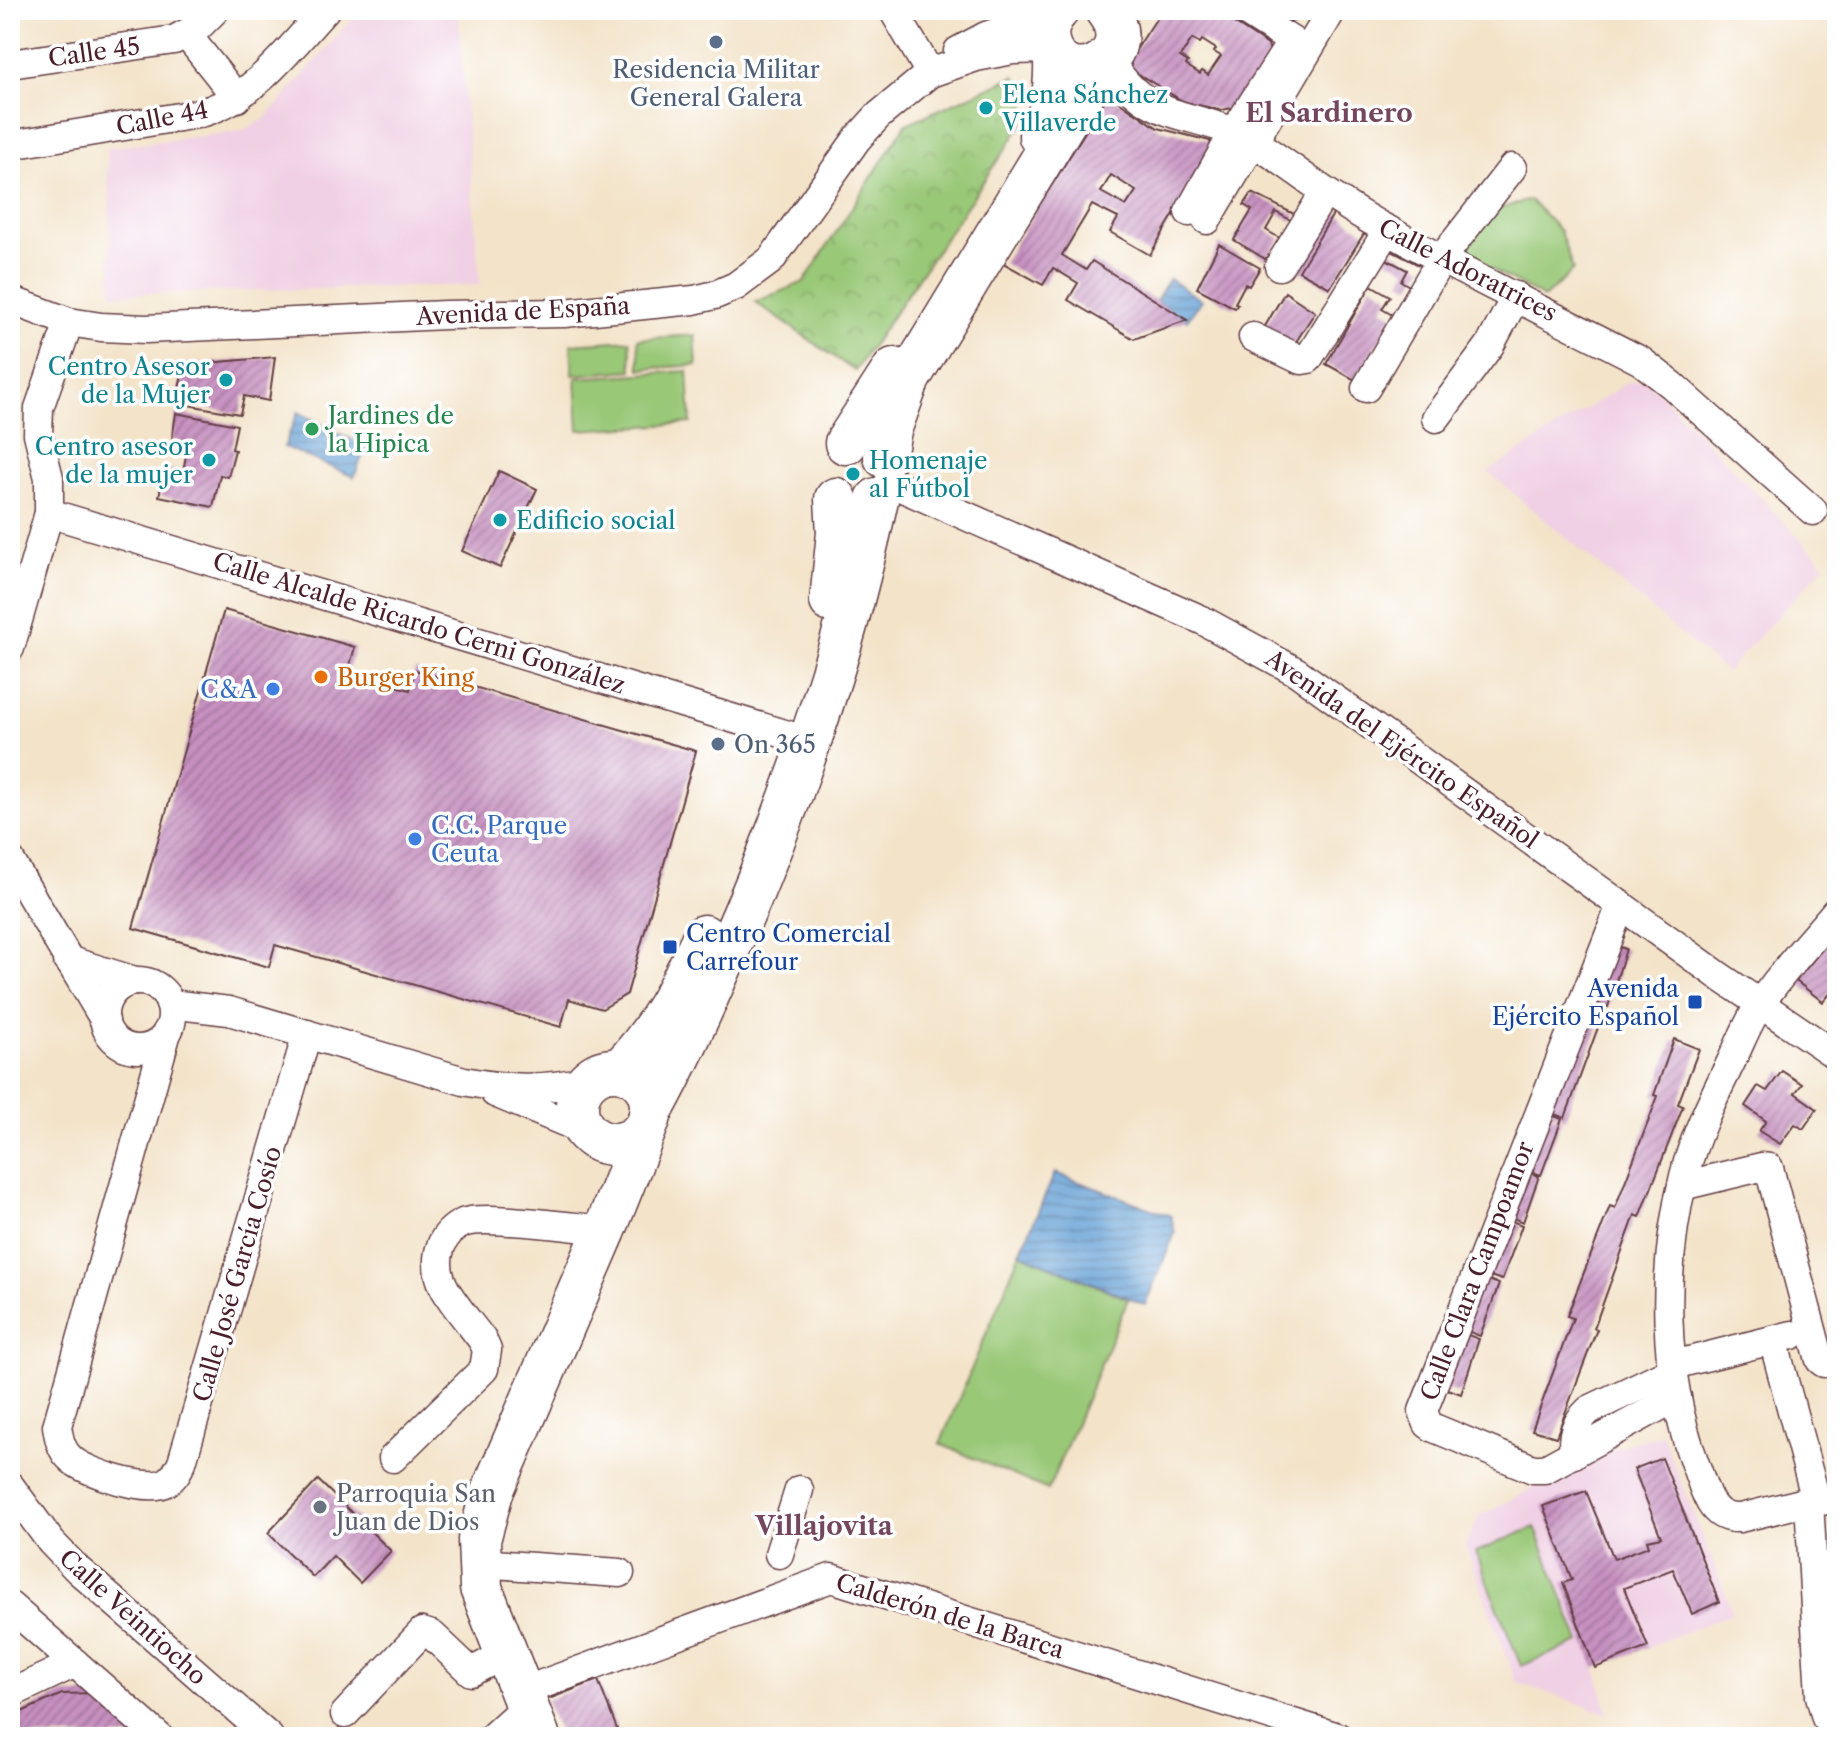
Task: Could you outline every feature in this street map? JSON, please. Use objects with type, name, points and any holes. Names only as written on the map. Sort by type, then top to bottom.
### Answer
[{"type":"highway","points":[[1054,32],[1071,68],[1091,69],[1112,35]]},
{"type":"highway","points":[[884,479],[856,507],[836,499],[824,473],[831,454],[846,443],[1042,133],[1056,83],[1054,32]]},
{"type":"highway","points":[[590,1135],[605,1143],[617,1144],[639,1135],[692,1033],[782,819],[813,731],[855,595],[884,479],[890,430],[909,378],[1112,35]]},
{"type":"highway","points":[[846,443],[868,443],[884,479]]},
{"type":"highway","points":[[605,1230],[606,1184],[590,1135],[577,1111],[582,1089],[646,1043],[673,1002],[721,899],[788,735],[831,603],[838,533],[836,499]]},
{"type":"highway","points":[[529,1712],[481,1588],[479,1563],[483,1518],[605,1230],[648,1119],[648,1091],[641,1082],[605,1075]]},
{"type":"street","name":"Calle 45","points":[[10,64],[161,42],[187,35],[215,10]]},
{"type":"street","name":"Calle 44","points":[[10,145],[197,114],[237,98],[264,76],[325,10]]},
{"type":"street","points":[[893,10],[935,70]]},
{"type":"street","points":[[1243,10],[1292,41]]},
{"type":"street","points":[[1198,216],[1244,137],[1292,41],[1313,10]]},
{"type":"street","points":[[1244,137],[1332,10]]},
{"type":"street","name":"Avenida de España","points":[[10,300],[69,322],[146,329],[445,315],[564,313],[694,300],[715,295],[736,286],[771,260],[857,139],[878,116],[935,70],[1054,32]]},
{"type":"street","points":[[187,35],[237,98]]},
{"type":"street","name":"Calle Adoratrices","points":[[1112,35],[1119,77],[1152,106],[1244,137],[1343,193],[1388,230],[1649,367],[1813,511]]},
{"type":"street","points":[[1366,388],[1442,258],[1512,168]]},
{"type":"street","points":[[1279,266],[1343,193]]},
{"type":"street","points":[[1253,337],[1297,358],[1308,359],[1388,230]]},
{"type":"street","points":[[1436,418],[1490,345],[1516,296]]},
{"type":"street","points":[[10,648],[49,513],[49,478],[38,434],[39,408],[69,322]]},
{"type":"street","name":"Avenida del Ejército Español","points":[[884,479],[1250,644],[1341,702],[1759,1005],[1824,1035],[1837,1056]]},
{"type":"street","name":"Calle Alcalde Ricardo Cerni González","points":[[49,513],[788,735]]},
{"type":"street","points":[[10,860],[67,960],[116,1041],[137,1049],[159,1041],[167,1032],[172,1014],[170,1004],[157,986],[67,960]]},
{"type":"street","name":"Calle Clara Campoamor","points":[[1621,905],[1423,1411],[1428,1424],[1533,1469],[1545,1469],[1574,1454],[1674,1377],[1773,1340],[1812,1330]]},
{"type":"street","points":[[1821,1500],[1729,1519],[1719,1515],[1712,1507],[1691,1453],[1674,1377],[1669,1276],[1682,1186],[1711,1101],[1759,1005],[1837,910]]},
{"type":"street","points":[[105,1021],[105,1010],[115,990],[135,981]]},
{"type":"street","points":[[170,1004],[229,1011],[495,1088],[527,1090],[558,1087],[605,1075]]},
{"type":"street","name":"Calle José García Cosío","points":[[167,1032],[57,1426],[60,1443],[69,1458],[83,1468],[152,1486],[165,1483],[176,1474],[182,1462],[307,1034]]},
{"type":"street","points":[[464,1081],[590,1135]]},
{"type":"street","points":[[1682,1186],[1761,1167],[1769,1168],[1820,1360],[1826,1363],[1837,1360]]},
{"type":"street","points":[[393,1458],[477,1377],[487,1360],[483,1341],[441,1282],[437,1259],[445,1236],[465,1222],[489,1220],[605,1230]]},
{"type":"street","points":[[1773,1340],[1821,1500],[1820,1696],[1826,1718],[1837,1728]]},
{"type":"street","name":"Calle Veintiocho","points":[[10,1486],[51,1542],[78,1570],[269,1737]]},
{"type":"street","points":[[779,1554],[799,1490]]},
{"type":"street","points":[[479,1563],[620,1573]]},
{"type":"street","name":"Calderón de la Barca","points":[[529,1712],[831,1578],[1338,1737]]},
{"type":"street","points":[[10,1606],[159,1737]]},
{"type":"street","points":[[345,1714],[422,1632],[432,1635],[471,1672],[505,1654]]},
{"type":"street","points":[[10,1694],[75,1663]]},
{"type":"street","points":[[492,1737],[511,1717],[529,1712]]},
{"type":"shaded area","points":[[360,10],[458,10],[480,285],[112,294],[107,148],[242,131],[265,119]]},
{"type":"shaded area","points":[[1647,380],[1825,565],[1726,672],[1488,472],[1628,382]]},
{"type":"shaded area","points":[[1662,1434],[1733,1613],[1596,1668],[1608,1714],[1516,1682],[1465,1545],[1481,1515],[1603,1452]]},
{"type":"green space","points":[[1015,76],[1027,92],[1023,123],[855,371],[755,302],[804,282],[906,124]]},
{"type":"green space","points":[[1530,200],[1560,231],[1573,270],[1544,298],[1460,252],[1498,209]]},
{"type":"green space","points":[[695,335],[697,365],[640,369],[638,339]]},
{"type":"green space","points":[[630,340],[632,370],[573,375],[571,344]]},
{"type":"green space","points":[[688,371],[691,423],[579,430],[576,378]]},
{"type":"green space","points":[[1020,1253],[1128,1299],[1048,1490],[940,1444]]},
{"type":"green space","points":[[1535,1527],[1580,1642],[1521,1666],[1476,1552]]},
{"type":"water","points":[[1169,279],[1202,300],[1187,320],[1156,301]]},
{"type":"water","name":"Jardines de la Hipica","points":[[298,412],[366,447],[354,477],[284,447]]},
{"type":"water","points":[[1055,1173],[1171,1216],[1175,1233],[1145,1305],[1020,1253]]},
{"type":"building","points":[[1162,10],[1214,10],[1268,45],[1271,54],[1237,107],[1221,110],[1184,102],[1132,70],[1130,59]],"holes":[[[1192,39],[1200,43],[1202,40],[1221,56],[1208,75],[1202,71],[1200,74],[1180,57]]]},
{"type":"building","points":[[1265,10],[1301,10],[1294,21],[1283,22]]},
{"type":"building","points":[[1114,98],[1158,128],[1210,141],[1212,149],[1150,255],[1110,232],[1118,218],[1092,205],[1062,255],[1086,270],[1092,261],[1187,320],[1134,339],[1068,300],[1078,283],[1053,268],[1043,285],[1003,263],[1105,100]],"holes":[[[1111,175],[1136,191],[1126,206],[1101,192]]]},
{"type":"building","points":[[1252,193],[1296,215],[1292,221],[1276,212],[1266,230],[1281,239],[1265,259],[1234,240],[1252,210],[1244,205]]},
{"type":"building","points":[[1335,211],[1365,232],[1330,288],[1299,271]]},
{"type":"building","points":[[1219,244],[1260,268],[1249,286],[1245,284],[1235,308],[1197,288]]},
{"type":"building","points":[[1390,250],[1423,267],[1411,287],[1401,281],[1407,270],[1386,259]]},
{"type":"building","points":[[1371,285],[1390,296],[1382,309],[1394,316],[1355,380],[1326,364]]},
{"type":"building","points":[[1285,292],[1315,312],[1294,345],[1264,328]]},
{"type":"building","name":"Centro Asesor de la Mujer","points":[[275,357],[269,401],[244,396],[240,414],[176,403],[184,365]]},
{"type":"building","name":"Centro asesor de la mujer","points":[[176,413],[237,425],[228,477],[220,475],[213,507],[159,496],[165,469],[183,472],[188,444],[172,440]]},
{"type":"building","name":"Edificio social","points":[[499,471],[537,489],[500,568],[462,551]]},
{"type":"building","name":"C.C. Parque Ceuta","points":[[224,610],[355,647],[348,672],[410,690],[415,670],[696,751],[627,994],[602,1009],[569,999],[561,1027],[275,945],[269,967],[133,928]]},
{"type":"building","points":[[1837,931],[1837,986],[1823,1002],[1796,981]]},
{"type":"building","points":[[1607,943],[1626,949],[1608,1007],[1589,1001]]},
{"type":"building","points":[[1585,1001],[1605,1008],[1565,1118],[1546,1111]]},
{"type":"building","points":[[1674,1039],[1699,1049],[1678,1104],[1683,1106],[1640,1217],[1635,1215],[1594,1328],[1597,1329],[1556,1437],[1532,1430],[1573,1318],[1567,1316],[1610,1206],[1615,1208],[1658,1096],[1654,1095]]},
{"type":"building","points":[[1782,1071],[1802,1084],[1795,1093],[1817,1109],[1803,1129],[1795,1124],[1780,1144],[1759,1131],[1766,1121],[1745,1106],[1758,1086],[1767,1091]]},
{"type":"building","points":[[1544,1112],[1562,1119],[1541,1175],[1522,1168]]},
{"type":"building","points":[[1520,1170],[1539,1176],[1523,1222],[1504,1215]]},
{"type":"building","points":[[1501,1217],[1522,1225],[1502,1280],[1481,1273]]},
{"type":"building","points":[[1478,1276],[1499,1284],[1480,1336],[1459,1328]]},
{"type":"building","points":[[1457,1331],[1479,1339],[1461,1394],[1439,1386]]},
{"type":"building","points":[[1662,1458],[1719,1602],[1692,1614],[1673,1569],[1624,1588],[1648,1647],[1595,1668],[1563,1583],[1572,1580],[1543,1506],[1586,1491],[1614,1559],[1649,1546],[1647,1540],[1661,1537],[1634,1469]]},
{"type":"building","name":"Parroquia San Juan de Dios","points":[[318,1480],[391,1551],[360,1583],[333,1556],[313,1577],[268,1533]]},
{"type":"building","points":[[1837,1564],[1837,1654],[1835,1654],[1830,1565]]},
{"type":"building","points":[[598,1680],[620,1737],[560,1737],[546,1700]]},
{"type":"building","points":[[95,1693],[144,1737],[10,1737],[10,1717],[62,1694]]},
{"type":"place","name":"Residencia Militar General Galera","points":[[716,42]]},
{"type":"place","name":"Elena Sánchez Villaverde","points":[[986,108]]},
{"type":"place","name":"Centro Asesor de la Mujer","points":[[226,380]]},
{"type":"place","name":"Jardines de la Hipica","points":[[312,429]]},
{"type":"place","name":"Centro asesor de la mujer","points":[[209,460]]},
{"type":"place","name":"Homenaje al Fútbol","points":[[853,474]]},
{"type":"place","name":"Edificio social","points":[[500,520]]},
{"type":"place","name":"Burger King","points":[[321,677]]},
{"type":"place","name":"C&A","points":[[273,689]]},
{"type":"place","name":"On 365","points":[[718,744]]},
{"type":"place","name":"C.C. Parque Ceuta","points":[[415,839]]},
{"type":"place","name":"Centro Comercial Carrefour","points":[[670,947]]},
{"type":"place","name":"Avenida Ejército Español","points":[[1695,1002]]},
{"type":"place","name":"Parroquia San Juan de Dios","points":[[320,1507]]},
{"type":"district","name":"El Sardinero","points":[[1329,113]]},
{"type":"district","name":"Villajovita","points":[[824,1526]]}]
